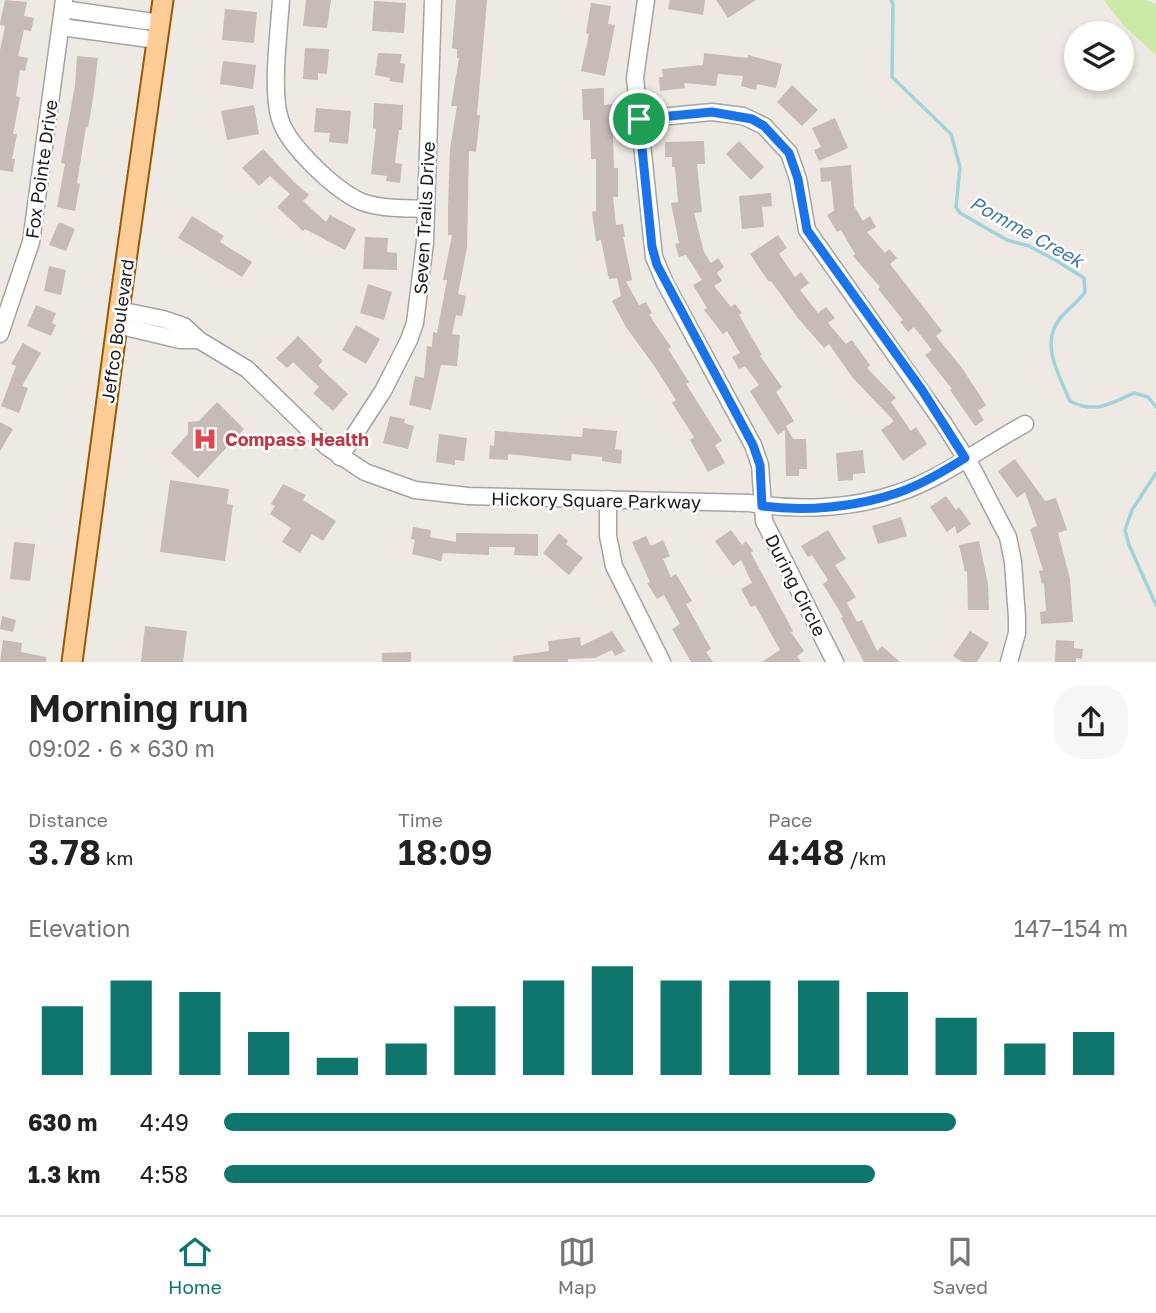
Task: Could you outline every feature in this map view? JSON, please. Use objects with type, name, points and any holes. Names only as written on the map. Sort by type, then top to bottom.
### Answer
[{"type":"main road","name":"Jeffco Boulevard","points":[[72,662],[163,0]]},
{"type":"street","points":[[281,0],[277,93],[279,117],[294,145],[351,197],[379,206],[426,209]]},
{"type":"street","name":"Seven Trails Drive","points":[[340,457],[383,391],[415,323],[421,292],[426,209],[433,0]]},
{"type":"street","name":"During Circle","points":[[646,0],[636,63],[636,97],[654,257],[665,283],[753,445],[760,465],[762,506],[767,528],[835,662]]},
{"type":"street","points":[[64,5],[159,31]]},
{"type":"street","name":"Fox Pointe Drive","points":[[0,334],[32,242],[64,5]]},
{"type":"street","points":[[61,27],[159,31]]},
{"type":"street","points":[[639,119],[727,113],[752,119],[778,139],[789,153],[795,166],[807,230],[922,390],[965,458],[1007,537],[1012,550],[1017,633],[1009,662]]},
{"type":"street","name":"Hickory Square Parkway","points":[[118,317],[180,340],[199,340],[215,348],[247,369],[340,457],[382,480],[430,493],[805,508],[899,493],[1025,424]]},
{"type":"street","points":[[608,499],[608,536],[614,566],[659,661]]},
{"type":"green space","points":[[1104,0],[1146,0],[1156,4],[1156,55],[1134,35],[1134,21],[1120,21]]},
{"type":"building","points":[[5,0],[27,2],[24,16],[34,18],[31,31],[24,30],[18,56],[28,58],[25,71],[20,70],[16,96],[20,97],[13,134],[17,134],[12,159],[15,159],[13,172],[0,170],[0,50],[5,26],[0,23]]},
{"type":"building","points":[[306,0],[331,0],[327,28],[303,26]]},
{"type":"building","points":[[456,0],[487,0],[476,152],[469,151],[467,247],[458,294],[466,296],[462,316],[456,315],[452,334],[460,335],[457,366],[441,365],[431,410],[409,405],[415,376],[424,378],[427,346],[432,347],[433,332],[437,333],[447,280],[443,280],[452,235],[448,235],[450,149],[457,106],[451,106],[459,58],[457,49],[452,48]]},
{"type":"building","points":[[670,0],[705,0],[703,15],[668,9]]},
{"type":"building","points":[[716,0],[756,0],[728,18]]},
{"type":"building","points":[[374,1],[406,3],[404,33],[372,31]]},
{"type":"building","points":[[591,3],[611,6],[608,24],[615,25],[605,76],[581,71],[589,34],[586,33]]},
{"type":"building","points":[[225,9],[257,12],[254,43],[222,40]]},
{"type":"building","points":[[305,48],[329,49],[327,74],[318,73],[318,80],[303,79]]},
{"type":"building","points":[[378,53],[402,54],[400,63],[405,64],[403,83],[375,75]]},
{"type":"building","points":[[704,53],[748,58],[748,55],[782,64],[776,88],[757,84],[756,90],[741,86],[743,76],[718,74],[716,86],[684,83],[685,88],[660,91],[659,77],[663,77],[662,69],[703,65]]},
{"type":"building","points":[[77,56],[98,58],[77,183],[80,184],[75,211],[57,207],[65,164],[61,163],[75,85]]},
{"type":"building","points":[[223,61],[256,65],[253,89],[220,84]]},
{"type":"building","points":[[792,85],[818,110],[802,126],[777,102]]},
{"type":"building","points":[[604,88],[604,105],[612,104],[614,168],[618,168],[618,197],[613,197],[616,225],[623,224],[632,280],[626,282],[639,305],[646,302],[652,313],[649,315],[671,347],[668,349],[689,382],[686,384],[722,441],[715,445],[725,463],[708,472],[690,440],[694,437],[672,403],[676,400],[626,327],[612,301],[621,296],[617,278],[609,279],[601,240],[596,241],[592,212],[596,211],[596,159],[591,159],[590,120],[583,120],[582,89]]},
{"type":"building","points":[[374,103],[403,105],[402,130],[399,130],[395,163],[402,164],[400,183],[386,181],[387,176],[371,174],[376,129],[373,128]]},
{"type":"building","points":[[254,105],[259,134],[227,140],[221,111]]},
{"type":"building","points":[[316,108],[351,111],[348,144],[329,142],[330,133],[314,132]]},
{"type":"building","points":[[835,118],[848,148],[819,161],[814,150],[821,147],[812,128]]},
{"type":"building","points":[[704,141],[705,164],[697,164],[702,212],[694,213],[704,252],[711,263],[718,258],[724,267],[717,273],[722,281],[714,286],[731,307],[735,304],[742,313],[739,315],[762,355],[760,356],[782,387],[776,392],[794,421],[786,426],[793,439],[806,439],[807,469],[799,469],[799,476],[786,476],[785,430],[778,435],[750,391],[759,385],[745,366],[739,369],[732,357],[740,353],[727,331],[723,334],[704,310],[707,308],[693,285],[702,280],[686,255],[679,257],[675,244],[679,243],[671,203],[678,202],[675,167],[672,167],[672,157],[665,157],[665,142]]},
{"type":"building","points":[[739,141],[764,167],[751,180],[726,154]]},
{"type":"building","points":[[263,149],[309,195],[303,201],[326,222],[330,215],[356,229],[345,250],[305,229],[303,231],[277,207],[290,194],[270,176],[259,186],[242,168]]},
{"type":"building","points":[[851,165],[854,206],[863,221],[870,216],[876,227],[867,232],[885,253],[889,249],[897,258],[890,264],[942,331],[936,336],[962,368],[986,405],[978,411],[984,420],[975,426],[950,390],[952,389],[925,355],[932,350],[914,327],[908,332],[900,322],[903,320],[878,289],[880,287],[853,256],[855,254],[841,230],[837,232],[827,215],[834,211],[831,181],[821,182],[820,168]]},
{"type":"building","points":[[771,193],[772,206],[762,207],[764,227],[742,229],[739,196]]},
{"type":"building","points":[[192,216],[224,236],[220,242],[252,262],[242,277],[178,238]]},
{"type":"building","points":[[59,222],[75,229],[66,251],[49,245]]},
{"type":"building","points":[[778,235],[787,248],[779,254],[795,277],[801,272],[809,283],[800,290],[818,313],[826,307],[835,318],[828,323],[846,344],[852,340],[870,365],[867,368],[896,398],[891,402],[911,431],[916,427],[927,444],[903,461],[881,430],[894,421],[852,377],[829,344],[824,348],[797,317],[750,254]]},
{"type":"building","points":[[365,237],[388,238],[387,252],[397,253],[397,270],[363,269]]},
{"type":"building","points":[[49,266],[66,270],[61,295],[44,291]]},
{"type":"building","points":[[368,284],[392,292],[384,320],[360,313]]},
{"type":"building","points":[[36,305],[56,313],[52,323],[56,325],[51,336],[27,326]]},
{"type":"building","points":[[356,325],[380,339],[366,364],[342,350]]},
{"type":"building","points":[[298,336],[323,361],[318,366],[348,394],[333,411],[313,393],[319,387],[293,362],[287,368],[276,358]]},
{"type":"building","points":[[23,343],[41,353],[22,386],[28,388],[19,413],[1,406],[16,366],[11,364]]},
{"type":"building","points":[[217,402],[244,429],[198,478],[171,453],[188,434],[188,422],[199,421]]},
{"type":"building","points":[[390,416],[405,419],[404,423],[414,426],[408,449],[383,443]]},
{"type":"building","points":[[0,422],[13,429],[0,451]]},
{"type":"building","points":[[583,428],[617,431],[615,449],[622,450],[621,464],[602,461],[602,457],[572,454],[571,461],[508,454],[508,460],[489,459],[490,445],[494,446],[495,431],[582,437]]},
{"type":"building","points":[[439,434],[467,438],[464,461],[455,460],[455,465],[436,462]]},
{"type":"building","points":[[863,450],[865,473],[853,474],[853,480],[838,481],[836,453]]},
{"type":"building","points":[[1015,459],[1045,501],[1056,498],[1067,530],[1058,533],[1070,579],[1073,622],[1041,624],[1040,612],[1046,611],[1044,583],[1042,584],[1039,571],[1043,570],[1030,529],[1037,526],[1025,492],[1017,498],[998,471]]},
{"type":"building","points":[[170,480],[229,489],[227,504],[233,505],[225,561],[160,552]]},
{"type":"building","points":[[283,484],[306,495],[303,500],[336,521],[323,541],[312,534],[300,553],[282,542],[291,528],[270,514],[275,506],[271,504]]},
{"type":"building","points":[[946,496],[956,510],[959,507],[971,524],[957,534],[955,526],[947,532],[930,507]]},
{"type":"building","points":[[901,517],[907,536],[878,544],[872,526]]},
{"type":"building","points":[[413,527],[431,530],[430,537],[456,542],[456,533],[538,534],[538,556],[514,555],[515,547],[489,547],[489,555],[443,553],[441,561],[412,554],[415,540],[411,539]]},
{"type":"building","points":[[731,530],[742,545],[746,541],[753,551],[751,553],[793,631],[791,632],[804,651],[797,656],[801,662],[762,662],[780,650],[755,605],[751,607],[741,589],[752,583],[741,560],[733,566],[715,541]]},
{"type":"building","points":[[828,530],[846,559],[835,565],[856,597],[847,603],[857,622],[862,620],[877,651],[882,646],[900,662],[864,662],[841,618],[843,617],[823,584],[828,580],[812,555],[808,557],[801,546]]},
{"type":"building","points":[[559,533],[568,541],[566,544],[583,558],[569,575],[543,553]]},
{"type":"building","points":[[646,536],[651,546],[663,540],[670,556],[663,559],[671,577],[676,574],[692,601],[686,604],[711,649],[706,652],[713,662],[691,662],[672,629],[680,624],[664,595],[657,599],[647,583],[650,582],[632,542]]},
{"type":"building","points":[[979,541],[988,584],[989,610],[968,610],[967,571],[965,572],[959,545]]},
{"type":"building","points":[[14,542],[35,544],[30,581],[10,579]]},
{"type":"building","points":[[2,616],[16,620],[13,632],[0,629]]},
{"type":"building","points":[[145,626],[187,631],[183,662],[141,662]]},
{"type":"building","points":[[612,631],[625,651],[615,656],[612,650],[595,658],[568,659],[568,662],[513,662],[513,656],[549,651],[548,641],[580,637],[581,646]]},
{"type":"building","points":[[970,631],[989,643],[977,662],[963,662],[953,656]]},
{"type":"building","points":[[3,640],[22,643],[21,652],[46,657],[46,662],[0,662]]},
{"type":"building","points":[[1056,640],[1074,641],[1074,648],[1083,649],[1082,659],[1076,658],[1076,662],[1055,662]]},
{"type":"building","points":[[411,652],[411,662],[382,662],[382,653]]},
{"type":"waterway","name":"Pomme Creek","points":[[891,0],[892,77],[951,134],[960,167],[956,207],[960,213],[1007,240],[1029,246],[1084,278],[1085,292],[1061,317],[1052,337],[1053,359],[1070,401],[1095,407],[1110,404],[1134,393],[1148,397],[1156,407]]},
{"type":"waterway","name":"Pomme Creek","points":[[1156,473],[1132,510],[1125,530],[1156,605]]},
{"type":"place","name":"Compass Health","points":[[205,439]]},
{"type":"route","points":[[727,113],[752,119],[778,139],[795,166],[807,230],[922,390],[965,458],[899,493],[874,499],[805,508],[762,506],[760,465],[753,445],[665,283],[654,257],[639,119],[727,113]]}]
